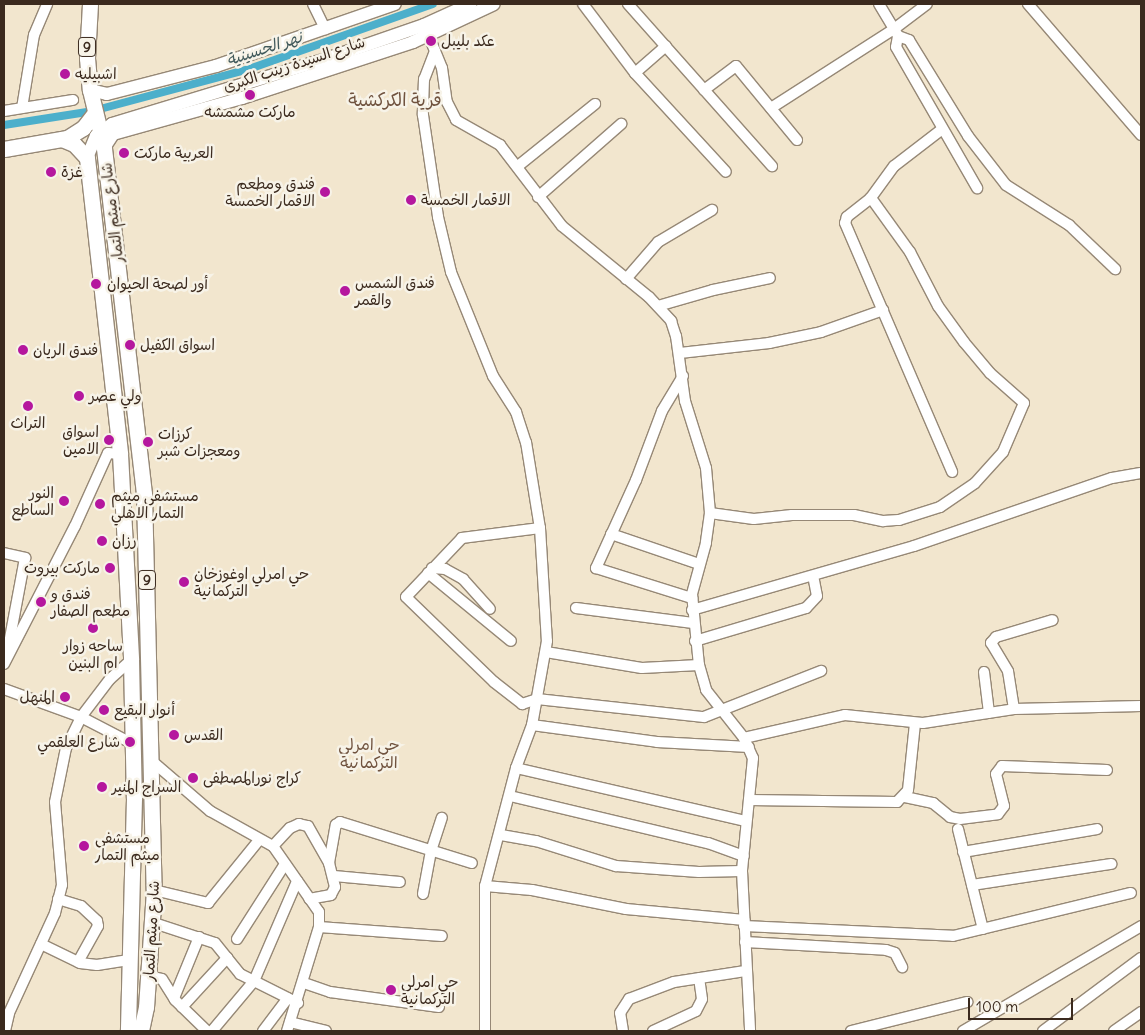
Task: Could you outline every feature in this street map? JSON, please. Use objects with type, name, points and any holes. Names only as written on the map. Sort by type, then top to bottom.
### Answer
[{"type":"highway","name":"9","points":[[90,4],[87,51],[94,114]]},
{"type":"highway","name":"شارع ميثم التمار","points":[[94,114],[109,129],[104,148],[144,494],[154,890],[154,923],[146,1007],[146,1031]]},
{"type":"highway","points":[[4,149],[62,139],[78,132],[94,114]]},
{"type":"highway","name":"شارع ميثم التمار","points":[[62,139],[74,144],[87,158],[120,454],[131,660],[134,798],[126,1007],[128,1031]]},
{"type":"highway","points":[[121,495],[133,502],[144,494]]},
{"type":"highway","points":[[123,530],[126,522],[133,518],[141,520],[145,527]]},
{"type":"highway","points":[[134,798],[145,804],[152,800]]},
{"type":"highway","points":[[134,825],[137,821],[146,818],[153,825]]},
{"type":"highway","points":[[121,1031],[126,1007]]},
{"type":"main road","name":"شارع السيدة زينب الكبرى","points":[[427,31],[470,4]]},
{"type":"main road","name":"شارع السيدة زينب الكبرى","points":[[109,129],[249,84],[427,31],[494,4]]},
{"type":"main road","points":[[90,90],[107,94],[242,59],[390,5]]},
{"type":"main road","points":[[87,158],[89,147],[109,129]]},
{"type":"street","points":[[22,108],[34,35],[46,4]]},
{"type":"street","points":[[313,4],[325,29]]},
{"type":"street","points":[[583,4],[635,74],[726,172]]},
{"type":"street","points":[[628,4],[772,166]]},
{"type":"street","points":[[879,4],[896,32],[909,40],[968,136],[1006,185],[1069,225],[1115,269]]},
{"type":"street","points":[[771,108],[896,32],[927,4]]},
{"type":"street","points":[[1028,4],[1141,135]]},
{"type":"street","points":[[427,31],[435,51],[447,102],[456,120],[490,137],[518,166],[538,196],[569,234],[658,306],[671,321],[680,353],[685,400],[706,468],[710,513],[706,543],[699,564],[692,598],[693,624],[699,665],[706,690],[749,747],[754,771],[746,821],[742,871],[745,971],[750,1031]]},
{"type":"street","points":[[896,32],[896,47],[941,130],[977,188]]},
{"type":"street","points":[[635,74],[666,46]]},
{"type":"street","points":[[435,51],[424,79],[423,115],[438,217],[451,272],[493,376],[516,412],[526,442],[540,528],[546,652],[532,724],[516,768],[501,835],[485,886],[485,1031]]},
{"type":"street","points":[[704,90],[736,66],[797,140]]},
{"type":"street","points":[[4,111],[73,100]]},
{"type":"street","points":[[518,166],[595,104]]},
{"type":"street","points":[[538,196],[621,124]]},
{"type":"street","points":[[941,130],[894,166],[870,198],[847,217],[845,223],[952,472]]},
{"type":"street","points":[[710,513],[741,518],[854,515],[883,521],[899,520],[940,508],[974,483],[1003,452],[1024,404],[990,373],[938,306],[910,252],[870,198]]},
{"type":"street","points":[[626,279],[658,242],[712,210]]},
{"type":"street","points":[[658,306],[713,290],[770,278]]},
{"type":"street","points":[[680,353],[769,343],[821,332],[883,310]]},
{"type":"street","points":[[682,376],[662,411],[596,568],[692,598]]},
{"type":"street","points":[[5,662],[108,453],[120,454]]},
{"type":"street","points":[[692,610],[914,546],[1112,478],[1141,473]]},
{"type":"street","points":[[540,528],[462,538],[406,597],[411,604],[522,704],[537,699],[704,717],[722,712],[821,671]]},
{"type":"street","points":[[611,534],[699,564]]},
{"type":"street","points":[[4,553],[25,558],[5,662]]},
{"type":"street","points":[[430,570],[445,570],[462,579],[490,610]]},
{"type":"street","points":[[430,570],[511,641]]},
{"type":"street","points":[[695,642],[806,608],[817,596],[813,576]]},
{"type":"street","points":[[576,608],[693,624]]},
{"type":"street","points":[[1014,709],[1008,671],[992,643],[996,637],[1053,620]]},
{"type":"street","points":[[546,652],[642,668],[699,665]]},
{"type":"street","points":[[5,1031],[9,1014],[41,944],[58,900],[62,862],[55,802],[66,748],[80,717],[105,686],[131,660]]},
{"type":"street","points":[[984,672],[989,713]]},
{"type":"street","points":[[4,689],[80,717],[133,744]]},
{"type":"street","points":[[744,738],[845,715],[914,723],[1014,709],[1141,706]]},
{"type":"street","points":[[905,797],[914,723]]},
{"type":"street","points":[[532,724],[656,742],[749,747]]},
{"type":"street","points":[[152,761],[210,812],[273,846],[318,912],[319,928],[298,1003],[288,1027],[326,1031]]},
{"type":"street","points":[[749,800],[886,803],[897,802],[905,797],[933,803],[950,817],[960,819],[998,814],[1004,806],[996,774],[1002,766],[1107,770]]},
{"type":"street","points":[[516,768],[746,821]]},
{"type":"street","points":[[510,796],[708,844],[744,856]]},
{"type":"street","points":[[423,894],[431,851],[442,818]]},
{"type":"street","points":[[329,862],[337,823],[472,863]]},
{"type":"street","points":[[273,846],[290,828],[304,824],[329,862],[334,876],[335,887],[331,894],[309,899]]},
{"type":"street","points":[[958,829],[983,929]]},
{"type":"street","points":[[963,852],[1097,829]]},
{"type":"street","points":[[501,835],[536,841],[616,866],[699,872],[742,871]]},
{"type":"street","points":[[154,890],[208,903],[259,840]]},
{"type":"street","points":[[237,939],[285,864]]},
{"type":"street","points":[[972,885],[1111,864]]},
{"type":"street","points":[[334,876],[400,882]]},
{"type":"street","points":[[212,1031],[254,981],[297,881]]},
{"type":"street","points":[[485,886],[532,890],[626,910],[744,923],[953,936],[1131,893]]},
{"type":"street","points":[[58,900],[81,906],[97,921],[98,926],[78,962]]},
{"type":"street","points":[[154,923],[215,943],[240,974],[298,1003]]},
{"type":"street","points":[[963,1031],[1141,926]]},
{"type":"street","points":[[319,928],[442,936]]},
{"type":"street","points":[[174,998],[199,937]]},
{"type":"street","points":[[744,942],[886,950],[895,953],[902,967]]},
{"type":"street","points":[[41,944],[78,962],[97,965],[129,960]]},
{"type":"street","points":[[182,1007],[227,958]]},
{"type":"street","points":[[1042,1031],[1141,958]]},
{"type":"street","points":[[623,1031],[620,1013],[629,999],[674,982],[745,971]]},
{"type":"street","points":[[149,976],[162,979],[174,998],[207,1031]]},
{"type":"street","points":[[653,1031],[696,1011],[702,999],[699,978]]},
{"type":"street","points":[[304,983],[330,992],[440,1007]]},
{"type":"street","points":[[263,1031],[288,998]]},
{"type":"street","points":[[851,1031],[967,1002]]},
{"type":"street","points":[[1114,1031],[1141,1012]]},
{"type":"waterway","name":"نهر الحسينية","points":[[100,109],[249,69],[433,4]]},
{"type":"waterway","name":"نهر الحسينية","points":[[4,125],[87,112]]},
{"type":"place","name":"عكد بليبل","points":[[431,41]]},
{"type":"place","name":"اشبيليه","points":[[65,74]]},
{"type":"place","name":"ماركت مشمشه","points":[[250,95]]},
{"type":"place","name":"العربية ماركت","points":[[124,153]]},
{"type":"place","name":"غزة","points":[[51,172]]},
{"type":"place","name":"فندق ومطعم الاقمار الخمسة","points":[[325,192]]},
{"type":"place","name":"الاقمار الخمسة","points":[[411,200]]},
{"type":"place","name":"أور لصحة الحيوان","points":[[96,284]]},
{"type":"place","name":"فندق الشمس والقمر","points":[[345,291]]},
{"type":"place","name":"اسواق الكفيل","points":[[130,345]]},
{"type":"place","name":"فندق الريان","points":[[23,350]]},
{"type":"place","name":"ولي عصر","points":[[79,396]]},
{"type":"place","name":"التراث","points":[[28,406]]},
{"type":"place","name":"اسواق الامين","points":[[109,440]]},
{"type":"place","name":"كرزات ومعجزات شبر","points":[[148,442]]},
{"type":"place","name":"النور الساطع","points":[[64,501]]},
{"type":"place","name":"مستشفى ميثم التمار الاهلي","points":[[100,504]]},
{"type":"place","name":"رزان","points":[[102,541]]},
{"type":"place","name":"ماركت بيروت","points":[[110,568]]},
{"type":"place","name":"حي امرلي اوغوزخان التركمانية","points":[[184,582]]},
{"type":"place","name":"فندق و مطعم الصفار","points":[[41,602]]},
{"type":"place","name":"ساحه زوار ام البنين","points":[[93,628]]},
{"type":"place","name":"المنهل","points":[[65,697]]},
{"type":"place","name":"أنوار البقيع","points":[[104,710]]},
{"type":"place","name":"القدس","points":[[174,735]]},
{"type":"place","name":"شارع العلقمي","points":[[130,742]]},
{"type":"place","name":"كراج نورالمصطفى","points":[[193,778]]},
{"type":"place","name":"السراج المنير","points":[[102,787]]},
{"type":"place","name":"مستشفى ميثم التمار","points":[[84,846]]},
{"type":"place","name":"حي امرلي التركمانية","points":[[391,990]]},
{"type":"district","name":"قرية الكركشية","points":[[395,100]]},
{"type":"district","name":"حي امرلي التركمانية","points":[[369,753]]}]
